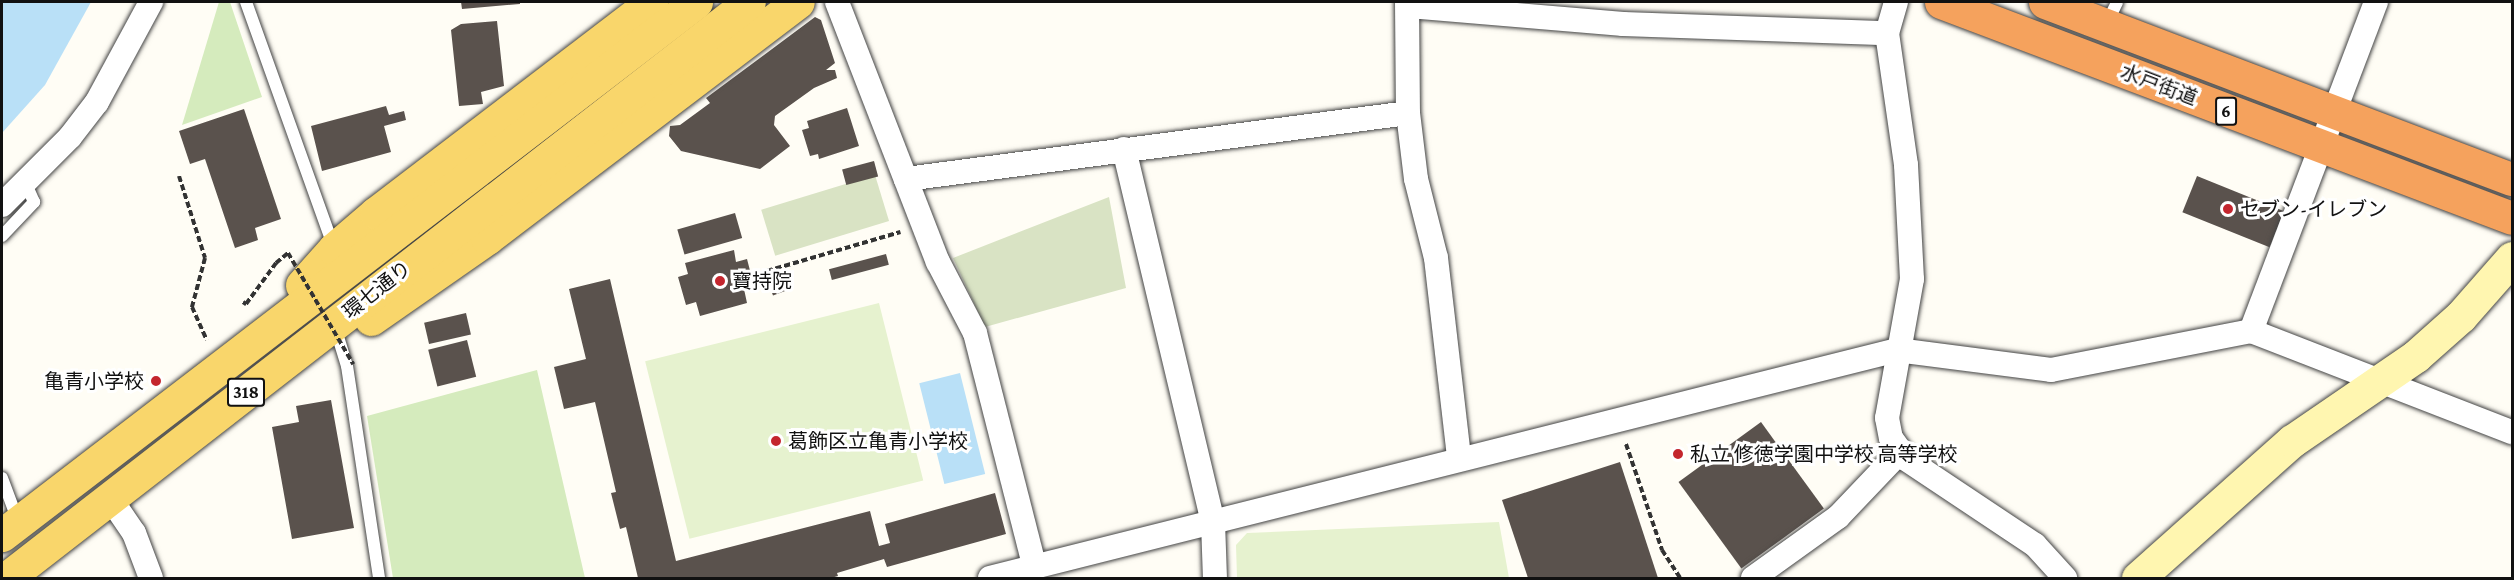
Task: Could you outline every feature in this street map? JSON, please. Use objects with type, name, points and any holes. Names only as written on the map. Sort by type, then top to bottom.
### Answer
[{"type":"highway","name":"水戸街道","points":[[1941,2],[2512,218]]},
{"type":"highway","name":"水戸街道","points":[[2045,2],[2111,13],[2333,113],[2512,179]]},
{"type":"main road","points":[[251,342],[334,249],[652,2]]},
{"type":"main road","name":"環七通り","points":[[10,529],[696,2]]},
{"type":"main road","name":"環七通り","points":[[24,573],[110,498],[749,2]]},
{"type":"main road","points":[[270,374],[346,352],[487,238],[798,2]]},
{"type":"street","points":[[2,205],[26,184],[97,102],[151,2]]},
{"type":"street","points":[[837,2],[938,262],[975,333],[1034,565]]},
{"type":"street","points":[[1896,2],[1887,33],[1906,165],[1912,279],[1897,350],[1887,418],[1899,453],[2035,545],[2065,579]]},
{"type":"street","points":[[2251,331],[2376,2]]},
{"type":"street","points":[[1459,458],[1436,258],[1416,179],[1408,113],[1408,4],[1623,24],[1887,33]]},
{"type":"street","points":[[906,179],[1124,148],[1408,113]]},
{"type":"street","points":[[1124,148],[1213,522],[1215,579]]},
{"type":"street","points":[[2138,579],[2292,441],[2381,381],[2461,316],[2512,258]]},
{"type":"street","points":[[990,579],[1034,565],[1052,565],[1459,458],[1897,350],[2051,370],[2251,331],[2512,432]]},
{"type":"street","points":[[1753,579],[1838,517],[1899,453]]},
{"type":"street","points":[[110,498],[134,533],[151,579]]},
{"type":"lane","points":[[246,2],[334,249]]},
{"type":"lane","points":[[2,236],[34,202],[26,184]]},
{"type":"lane","points":[[346,352],[379,579]]},
{"type":"lane","points":[[2,478],[10,529]]},
{"type":"path","points":[[179,176],[205,258],[192,307],[207,340]]},
{"type":"path","points":[[767,271],[924,225]]},
{"type":"path","points":[[245,303],[288,253],[346,352]]},
{"type":"path","points":[[1617,418],[1662,550],[1680,579]]},
{"type":"green space","points":[[219,2],[230,2],[262,97],[182,125]]},
{"type":"green space","points":[[875,175],[889,221],[775,256],[761,210]]},
{"type":"green space","points":[[1109,197],[1126,288],[985,327],[953,258]]},
{"type":"green space","points":[[879,303],[923,481],[689,539],[645,361]]},
{"type":"green space","points":[[537,370],[585,578],[393,578],[367,416]]},
{"type":"green space","points":[[1499,522],[1509,578],[1237,578],[1236,545],[1247,533]]},
{"type":"water","points":[[2,2],[91,2],[45,85],[2,133]]},
{"type":"water","points":[[960,373],[985,474],[944,484],[919,383]]},
{"type":"building","points":[[461,2],[520,2],[520,4],[462,9]]},
{"type":"building","points":[[815,17],[821,20],[835,63],[826,70],[835,70],[837,78],[814,88],[775,116],[774,125],[790,146],[760,169],[681,151],[669,136],[670,126],[680,125],[710,103],[706,98]]},
{"type":"building","points":[[497,21],[504,86],[481,92],[483,104],[459,106],[451,30],[461,24]]},
{"type":"building","points":[[386,106],[389,115],[404,111],[406,120],[384,126],[391,152],[322,171],[311,126]]},
{"type":"building","points":[[847,108],[859,146],[819,159],[818,154],[810,156],[802,130],[809,128],[807,121]]},
{"type":"building","points":[[244,109],[281,219],[255,228],[258,240],[235,248],[205,159],[190,164],[179,131]]},
{"type":"building","points":[[874,161],[878,176],[846,185],[842,170]]},
{"type":"building","points":[[2197,176],[2284,211],[2270,247],[2182,212]]},
{"type":"building","points":[[735,213],[742,238],[684,255],[677,230]]},
{"type":"building","points":[[734,250],[736,262],[747,259],[754,286],[744,289],[747,303],[700,316],[696,302],[686,305],[678,277],[688,274],[685,263]]},
{"type":"building","points":[[886,254],[889,265],[832,280],[829,269]]},
{"type":"building","points":[[610,279],[676,561],[870,511],[879,546],[890,543],[885,524],[995,493],[1006,534],[887,567],[884,559],[837,573],[838,576],[831,578],[638,578],[626,527],[620,529],[611,493],[616,492],[595,402],[564,409],[554,367],[586,359],[569,289]]},
{"type":"building","points":[[783,279],[787,290],[773,295],[769,284]]},
{"type":"building","points":[[466,313],[471,334],[429,344],[424,323]]},
{"type":"building","points":[[467,340],[476,377],[437,387],[428,350]]},
{"type":"building","points":[[331,400],[354,528],[292,539],[272,427],[299,422],[296,406]]},
{"type":"building","points":[[1761,422],[1824,509],[1741,569],[1678,482]]},
{"type":"building","points":[[1620,462],[1658,578],[1528,578],[1502,500]]},
{"type":"place","name":"セブン-イレブン","points":[[2228,209]]},
{"type":"place","name":"寶持院","points":[[720,281]]},
{"type":"place","name":"亀青小学校","points":[[156,381]]},
{"type":"place","name":"葛飾区立亀青小学校","points":[[776,441]]},
{"type":"place","name":"私立 修徳学園中学校 高等学校","points":[[1678,454]]}]
